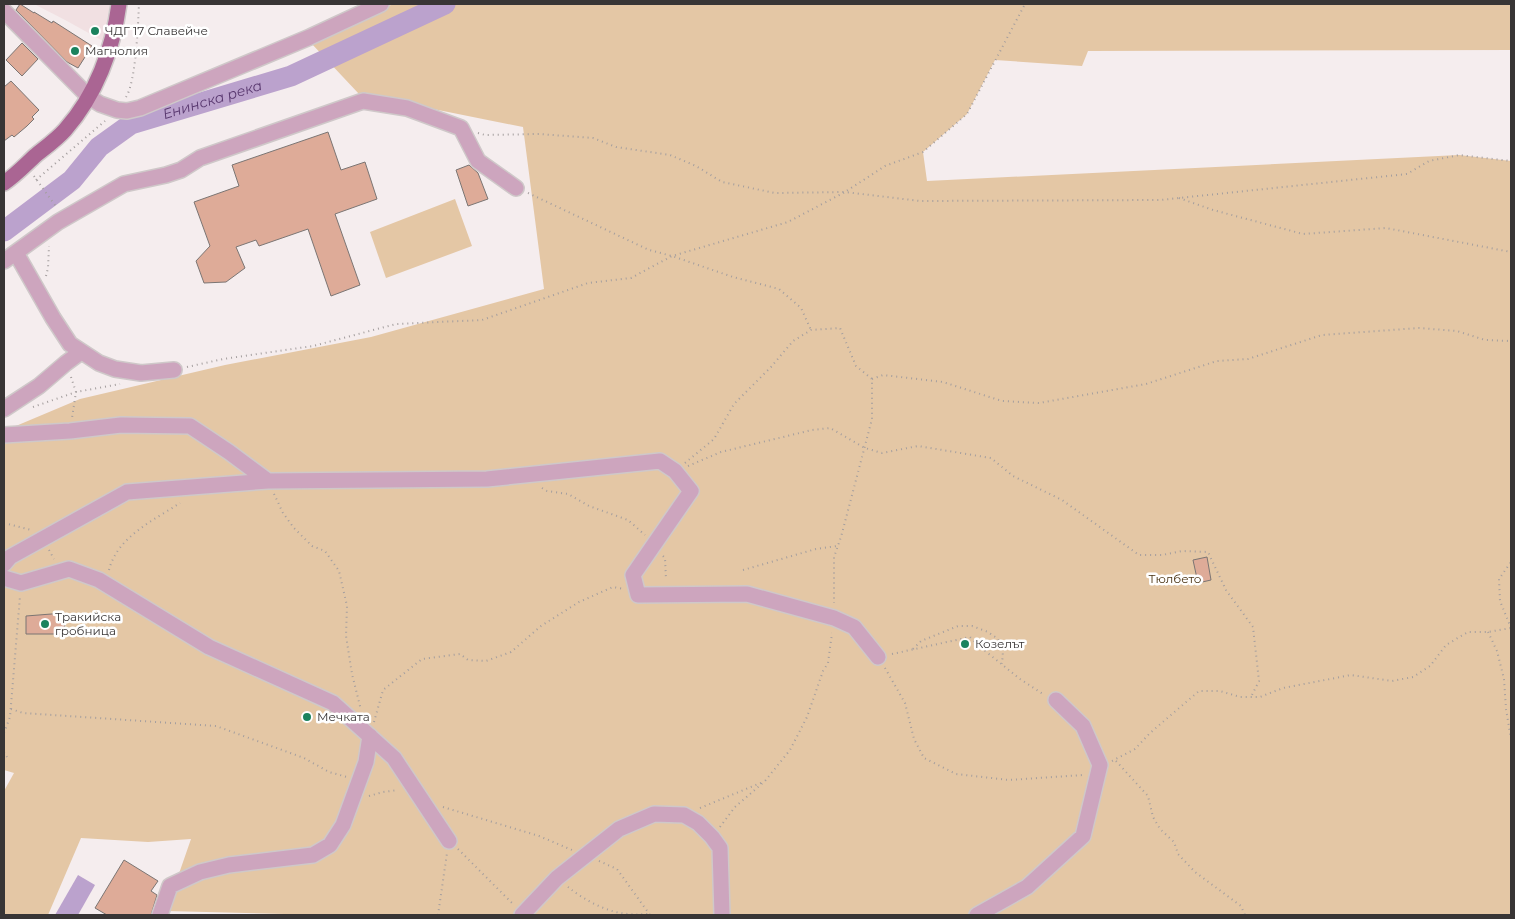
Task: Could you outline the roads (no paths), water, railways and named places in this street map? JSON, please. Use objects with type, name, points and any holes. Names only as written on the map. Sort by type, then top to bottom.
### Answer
[{"type":"main road","points":[[4,183],[16,175],[65,130],[89,97],[105,63],[119,4]]},
{"type":"street","points":[[4,11],[89,97],[100,104],[117,110],[127,111],[140,108],[353,10],[381,4]]},
{"type":"street","points":[[174,370],[140,373],[115,369],[99,363],[81,352],[70,344],[10,257],[58,222],[124,184],[181,170],[200,158],[363,102],[407,108],[462,128],[478,161],[516,188]]},
{"type":"street","points":[[4,410],[39,386],[81,352]]},
{"type":"street","points":[[4,435],[70,431],[121,425],[190,426],[230,452],[268,482]]},
{"type":"street","points":[[4,564],[10,557],[127,492],[268,482],[487,479],[660,461],[675,471],[691,491],[633,575],[638,595],[748,594],[834,618],[854,627],[878,657]]},
{"type":"street","points":[[4,556],[16,549],[46,538]]},
{"type":"street","points":[[4,578],[21,583],[69,569],[99,580],[210,647],[333,703],[394,758],[449,841]]},
{"type":"street","points":[[977,915],[1028,887],[1083,836],[1099,770],[1083,726],[1056,700]]},
{"type":"street","points":[[160,915],[170,886],[200,872],[228,865],[313,855],[330,845],[343,825],[366,762],[368,734]]},
{"type":"street","points":[[523,914],[557,878],[619,829],[654,814],[684,815],[698,822],[720,848],[722,915]]},
{"type":"waterway","name":"Енинска река","points":[[4,231],[72,180],[99,147],[131,124],[291,76],[445,4]]},
{"type":"place","name":"ЧДГ 17 Славейче","points":[[95,31]]},
{"type":"place","name":"Магнолия","points":[[75,51]]},
{"type":"place","name":"Тракийска гробница","points":[[45,624]]},
{"type":"place","name":"Козелът","points":[[965,644]]},
{"type":"place","name":"Мечката","points":[[307,717]]},
{"type":"park label","name":"Тюлбето","points":[[1175,579]]}]
